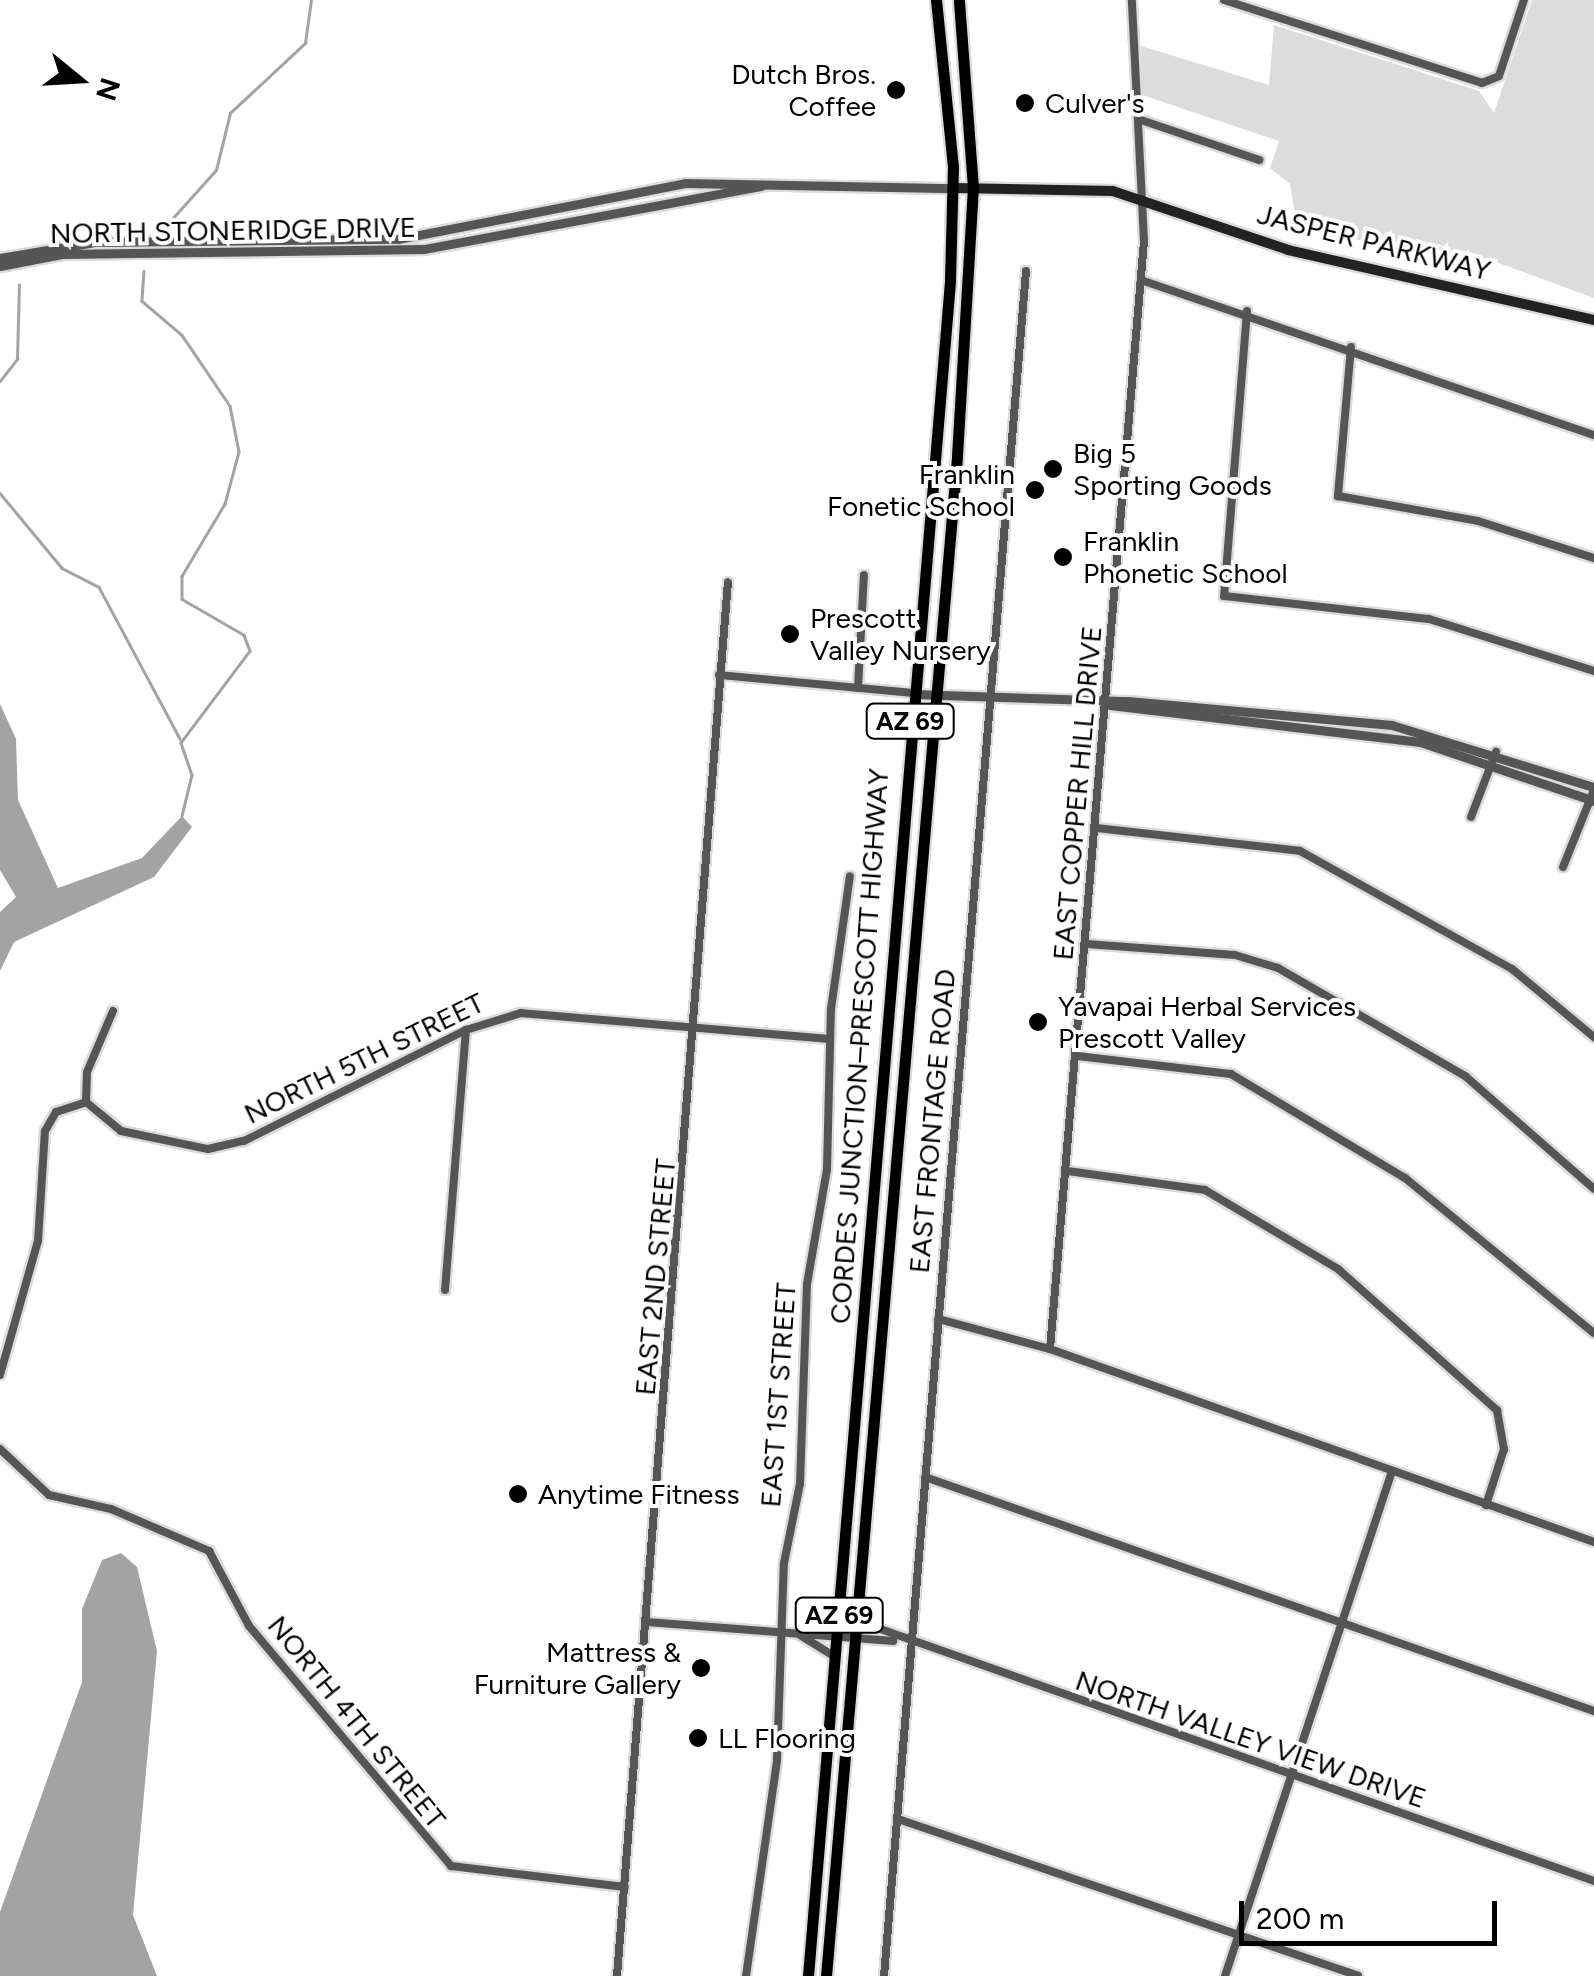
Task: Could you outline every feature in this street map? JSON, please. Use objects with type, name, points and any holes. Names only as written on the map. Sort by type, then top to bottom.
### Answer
[{"type":"main road","name":"CORDES JUNCTION–PRESCOTT HIGHWAY","points":[[808,1976],[954,188],[936,0]]},
{"type":"main road","name":"CORDES JUNCTION–PRESCOTT HIGHWAY","points":[[826,1976],[936,695],[973,188],[959,0]]},
{"type":"main road","name":"NORTH STONERIDGE DRIVE","points":[[954,188],[1085,187],[1145,200]]},
{"type":"main road","name":"JASPER PARKWAY","points":[[1145,200],[1288,250],[1594,320]]},
{"type":"street","name":"EAST COPPER HILL DRIVE","points":[[1050,1349],[1142,280],[1145,200],[1132,0]]},
{"type":"street","points":[[1224,0],[1492,83],[1524,0]]},
{"type":"street","points":[[1141,120],[1259,160]]},
{"type":"street","name":"NORTH STONERIDGE DRIVE","points":[[0,258],[95,242],[398,239],[685,183],[954,188]]},
{"type":"street","name":"NORTH STONERIDGE DRIVE","points":[[0,266],[62,254],[424,249],[761,186]]},
{"type":"street","name":"EAST FRONTAGE ROAD","points":[[884,1976],[1026,270]]},
{"type":"street","points":[[1142,280],[1247,311],[1594,435]]},
{"type":"street","points":[[1247,311],[1224,596],[1429,619],[1594,672]]},
{"type":"street","points":[[1351,348],[1338,496],[1478,521],[1594,558]]},
{"type":"street","points":[[858,688],[864,575]]},
{"type":"street","name":"EAST 2ND STREET","points":[[618,1976],[699,1028],[728,582]]},
{"type":"street","points":[[719,675],[912,694],[1107,704],[1325,724],[1496,752],[1593,795]]},
{"type":"street","points":[[1325,724],[1491,764],[1593,795]]},
{"type":"street","points":[[1471,818],[1496,752]]},
{"type":"street","points":[[1563,867],[1593,795]]},
{"type":"street","points":[[1096,828],[1300,851],[1512,969],[1594,1037]]},
{"type":"street","name":"EAST 1ST STREET","points":[[746,1976],[778,1760],[780,1632],[800,1484],[807,1284],[827,1169],[828,1039],[850,876]]},
{"type":"street","points":[[1087,944],[1235,955],[1278,968],[1465,1076],[1594,1189]]},
{"type":"street","points":[[0,1375],[38,1240],[45,1132],[56,1112],[86,1102],[87,1072],[113,1012]]},
{"type":"street","name":"NORTH 5TH STREET","points":[[86,1102],[121,1132],[208,1148],[244,1141],[466,1030],[522,1012],[828,1039]]},
{"type":"street","points":[[445,1290],[466,1030]]},
{"type":"street","points":[[1077,1056],[1231,1074],[1379,1159],[1594,1333]]},
{"type":"street","points":[[1068,1170],[1205,1190],[1338,1269],[1497,1410],[1504,1449],[1486,1505]]},
{"type":"street","points":[[938,1319],[1050,1349],[1594,1542]]},
{"type":"street","name":"NORTH 4TH STREET","points":[[0,1449],[49,1496],[111,1508],[209,1551],[250,1626],[451,1866],[624,1887]]},
{"type":"street","points":[[1225,1976],[1392,1471]]},
{"type":"street","points":[[925,1477],[1594,1711]]},
{"type":"street","name":"NORTH VALLEY VIEW DRIVE","points":[[855,1620],[894,1641]]},
{"type":"street","points":[[647,1622],[790,1633],[838,1631],[854,1641]]},
{"type":"street","points":[[790,1633],[826,1644],[834,1664]]},
{"type":"street","name":"NORTH VALLEY VIEW DRIVE","points":[[854,1641],[912,1645],[1594,1881]]},
{"type":"street","points":[[898,1819],[1358,1976]]},
{"type":"shaded area","points":[[1532,0],[1594,0],[1594,298],[1485,258],[1298,231],[1290,184],[1270,168],[1279,141],[1142,95],[1141,46],[1269,85],[1274,25],[1479,91],[1494,113]]},
{"type":"shaded area","points":[[0,704],[16,739],[18,800],[58,888],[142,858],[182,816],[192,827],[154,877],[14,942],[0,971],[0,912],[16,897],[0,870]]},
{"type":"shaded area","points":[[121,1553],[137,1567],[157,1651],[133,1915],[157,1976],[0,1976],[0,1912],[82,1682],[82,1609],[102,1560]]},
{"type":"waterway","points":[[171,220],[216,170],[230,113],[305,43],[311,0]]},
{"type":"waterway","points":[[144,271],[142,301],[182,335],[230,406],[239,452],[225,504],[182,576],[182,599],[244,635],[250,651],[181,743],[192,775],[182,816]]},
{"type":"waterway","points":[[0,381],[17,359],[19,285]]},
{"type":"waterway","points":[[0,493],[62,568],[99,587],[180,739]]},
{"type":"place","name":"Dutch Bros. Coffee","points":[[896,90]]},
{"type":"place","name":"Culver's","points":[[1025,103]]},
{"type":"place","name":"Big 5 Sporting Goods","points":[[1053,469]]},
{"type":"place","name":"Franklin Fonetic School","points":[[1035,490]]},
{"type":"place","name":"Franklin Phonetic School","points":[[1063,557]]},
{"type":"place","name":"Prescott Valley Nursery","points":[[790,634]]},
{"type":"place","name":"Yavapai Herbal Services Prescott Valley","points":[[1038,1022]]},
{"type":"place","name":"Anytime Fitness","points":[[518,1494]]},
{"type":"place","name":"Mattress & Furniture Gallery","points":[[701,1668]]},
{"type":"place","name":"LL Flooring","points":[[698,1738]]}]
